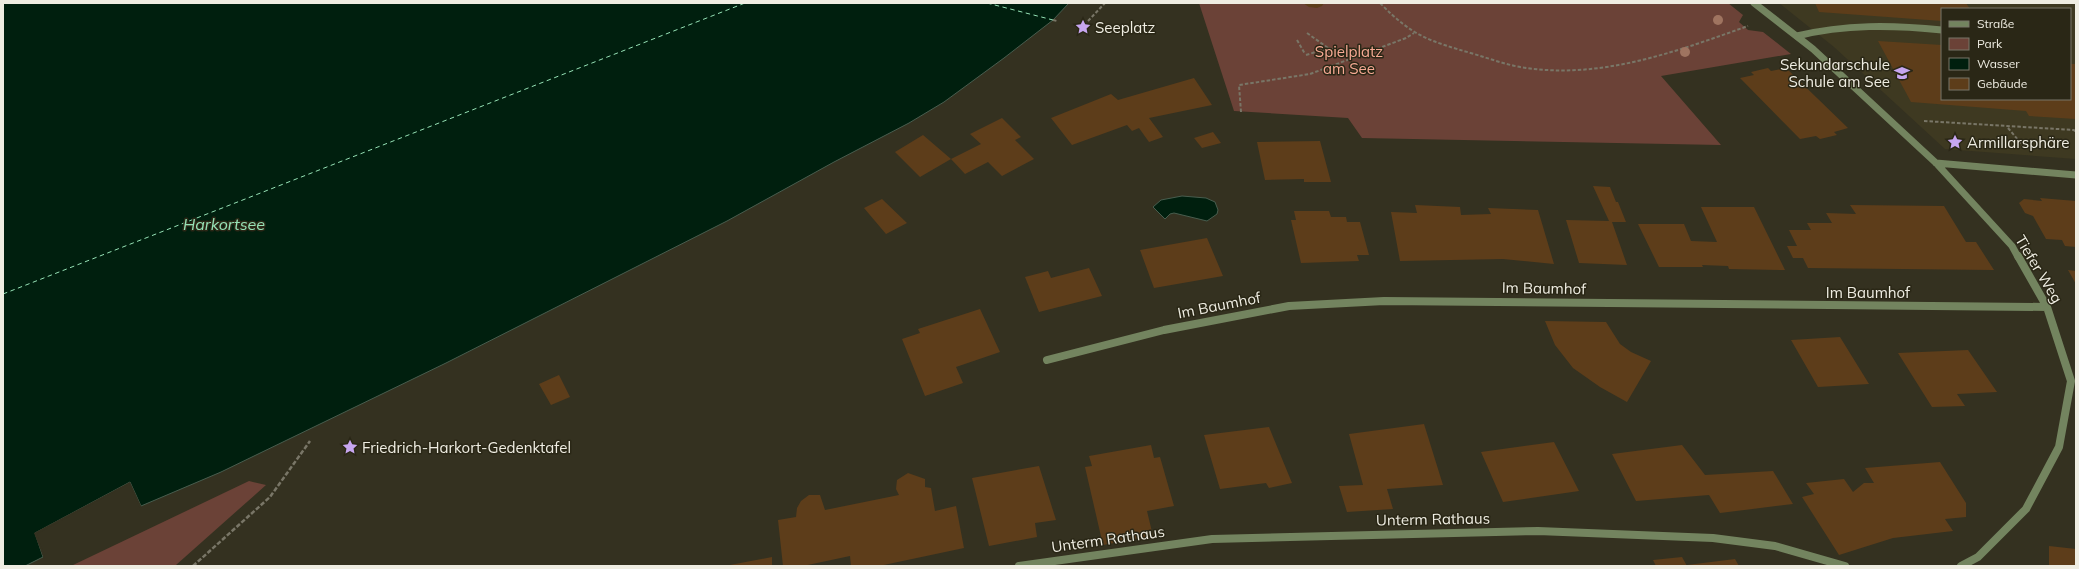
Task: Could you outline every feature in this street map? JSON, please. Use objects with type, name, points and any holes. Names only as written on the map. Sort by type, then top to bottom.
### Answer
[{"type":"street","name":"Tiefer Weg","points":[[1754,3],[1797,36],[1889,118],[1936,163],[2012,246],[2047,307],[2071,381],[2059,447],[2026,509],[1978,557],[1960,566]]},
{"type":"street","points":[[1797,36],[1819,30],[1887,25],[1941,30]]},
{"type":"street","points":[[1936,163],[2076,175]]},
{"type":"street","name":"Im Baumhof","points":[[1047,360],[1164,330],[1289,306],[1384,301],[2047,307]]},
{"type":"street","name":"Unterm Rathaus","points":[[1019,566],[1212,539],[1359,534],[1538,531],[1713,538],[1775,546],[1845,566]]},
{"type":"path","points":[[1088,22],[1105,3]]},
{"type":"path","points":[[1380,3],[1401,24],[1414,33],[1506,64],[1533,69],[1604,69],[1664,54],[1773,17]]},
{"type":"path","points":[[1053,20],[1057,21]]},
{"type":"path","points":[[1307,33],[1328,48],[1362,55]]},
{"type":"path","points":[[1241,112],[1239,85],[1310,74],[1406,38],[1414,33]]},
{"type":"path","points":[[1297,40],[1306,54],[1328,48]]},
{"type":"path","points":[[1889,118],[2008,128],[2074,130],[2076,132]]},
{"type":"path","points":[[2008,128],[2020,142]]},
{"type":"path","points":[[193,566],[270,497],[310,441]]},
{"type":"shaded area","name":"Sekundarschule Schule am See","points":[[1779,3],[2076,3],[2076,159],[1945,149],[1834,47]]},
{"type":"green space","name":"Spielplatz am See","points":[[1199,3],[1728,3],[1743,15],[1739,22],[1748,30],[1763,32],[1791,54],[1661,76],[1721,145],[1362,138],[1348,118],[1234,111]]},
{"type":"green space","points":[[249,481],[266,485],[176,565],[178,566],[71,566]]},
{"type":"water","name":"Harkortsee","points":[[3,3],[1069,3],[1053,20],[944,102],[909,123],[834,162],[727,221],[446,363],[221,472],[141,506],[130,482],[35,533],[43,557],[25,566],[3,566]]},
{"type":"water","points":[[1182,196],[1206,198],[1215,202],[1218,210],[1217,214],[1207,221],[1174,213],[1170,214],[1165,219],[1153,207],[1161,200]]},
{"type":"pier","points":[[130,482],[142,508],[139,507],[129,484],[37,534],[45,556],[44,559],[34,533]]},
{"type":"building","points":[[1303,3],[1324,3],[1322,6],[1317,8],[1309,7]]},
{"type":"building","points":[[1815,3],[1966,3],[1969,8],[1941,8],[1941,21],[1819,12]]},
{"type":"building","name":"Sekundarschule Schule am See","points":[[1878,41],[1941,45],[1941,100],[2071,100],[2071,64],[2076,64],[2076,119],[2029,116],[2026,111],[1911,102]]},
{"type":"building","points":[[1768,68],[1771,71],[1786,68],[1848,128],[1834,132],[1837,135],[1820,139],[1816,136],[1800,139],[1740,78],[1754,75],[1751,72]]},
{"type":"building","points":[[1194,78],[1212,105],[1149,118],[1163,137],[1149,142],[1139,128],[1132,131],[1127,125],[1072,145],[1051,118],[1111,94],[1118,100]]},
{"type":"building","points":[[1002,118],[1021,137],[1015,140],[1034,159],[1002,176],[988,162],[965,174],[951,159],[981,144],[970,134]]},
{"type":"building","points":[[1213,132],[1221,143],[1202,148],[1194,138]]},
{"type":"building","points":[[923,135],[951,159],[920,177],[895,152]]},
{"type":"building","points":[[1320,141],[1331,182],[1304,182],[1304,179],[1265,180],[1257,142]]},
{"type":"building","points":[[1593,186],[1610,187],[1616,202],[1618,202],[1626,222],[1612,222],[1627,265],[1579,263],[1566,220],[1609,221]]},
{"type":"building","points":[[2040,198],[2076,201],[2076,247],[2065,246],[2062,240],[2046,239],[2033,216],[2025,213],[2019,203],[2024,199],[2042,201]]},
{"type":"building","points":[[882,199],[907,223],[886,234],[864,208]]},
{"type":"building","points":[[1415,205],[1460,207],[1461,215],[1491,214],[1488,208],[1538,210],[1554,264],[1503,259],[1400,261],[1391,212],[1417,213]]},
{"type":"building","points":[[1850,205],[1944,206],[1966,242],[1976,242],[1994,270],[1808,268],[1803,258],[1793,258],[1787,246],[1797,246],[1789,230],[1811,230],[1807,223],[1832,223],[1826,213],[1856,214]]},
{"type":"building","points":[[1701,207],[1754,207],[1785,270],[1729,269],[1728,266],[1702,265],[1703,267],[1659,267],[1638,224],[1684,224],[1691,241],[1717,242]]},
{"type":"building","points":[[1294,211],[1329,211],[1331,217],[1346,217],[1347,222],[1360,222],[1369,255],[1357,255],[1359,261],[1301,263],[1291,220],[1296,220]]},
{"type":"building","points":[[1207,238],[1223,276],[1154,288],[1140,250]]},
{"type":"building","points":[[1089,268],[1102,296],[1039,312],[1025,277],[1048,271],[1051,278]]},
{"type":"building","points":[[2068,270],[2076,271],[2076,284]]},
{"type":"building","points":[[980,309],[1000,352],[956,367],[963,383],[925,396],[902,339],[920,333],[918,329]]},
{"type":"building","points":[[1545,321],[1606,322],[1620,344],[1631,352],[1651,361],[1627,402],[1600,387],[1573,368],[1555,345]]},
{"type":"building","points":[[1840,337],[1869,384],[1818,387],[1791,340]]},
{"type":"building","points":[[1968,350],[1997,392],[1957,394],[1965,406],[1932,407],[1898,353]]},
{"type":"building","points":[[559,375],[570,397],[551,405],[539,384]]},
{"type":"building","points":[[1424,424],[1443,485],[1387,489],[1393,509],[1347,512],[1339,486],[1363,485],[1349,434]]},
{"type":"building","points":[[1269,427],[1292,483],[1269,488],[1266,483],[1220,489],[1204,435]]},
{"type":"building","points":[[1554,442],[1579,491],[1503,502],[1481,452]]},
{"type":"building","points":[[1151,445],[1154,458],[1160,457],[1174,506],[1147,511],[1153,536],[1103,545],[1085,467],[1092,466],[1089,456]]},
{"type":"building","points":[[1682,445],[1705,475],[1773,471],[1793,504],[1720,513],[1709,495],[1636,501],[1612,454]]},
{"type":"building","points":[[1940,462],[1966,503],[1966,517],[1945,519],[1953,531],[1893,538],[1839,555],[1802,497],[1814,494],[1806,483],[1844,479],[1853,492],[1864,483],[1874,483],[1865,468]]},
{"type":"building","points":[[1039,466],[1056,520],[1035,523],[1037,537],[989,546],[972,478]]},
{"type":"building","points":[[908,473],[925,479],[925,487],[931,488],[935,511],[956,506],[964,548],[879,566],[851,566],[850,556],[803,566],[783,566],[778,520],[796,517],[797,508],[801,501],[809,495],[820,495],[825,510],[899,495],[896,489],[897,480]]},
{"type":"building","points":[[2049,546],[2076,549],[2076,566],[2049,566]]},
{"type":"building","points":[[772,557],[772,566],[730,566],[730,565]]},
{"type":"building","points":[[1682,557],[1687,566],[1656,566],[1653,560]]},
{"type":"building","points":[[1735,559],[1739,566],[1687,566],[1687,565]]},
{"type":"ferry route","points":[[3,294],[745,3]]},
{"type":"ferry route","points":[[987,3],[1053,20]]},
{"type":"place","name":"Seeplatz","points":[[1083,27]]},
{"type":"place","name":"Sekundarschule Schule am See","points":[[1902,73]]},
{"type":"place","name":"Armillarsphäre","points":[[1955,142]]},
{"type":"place","name":"Friedrich-Harkort-Gedenktafel","points":[[350,447]]}]
